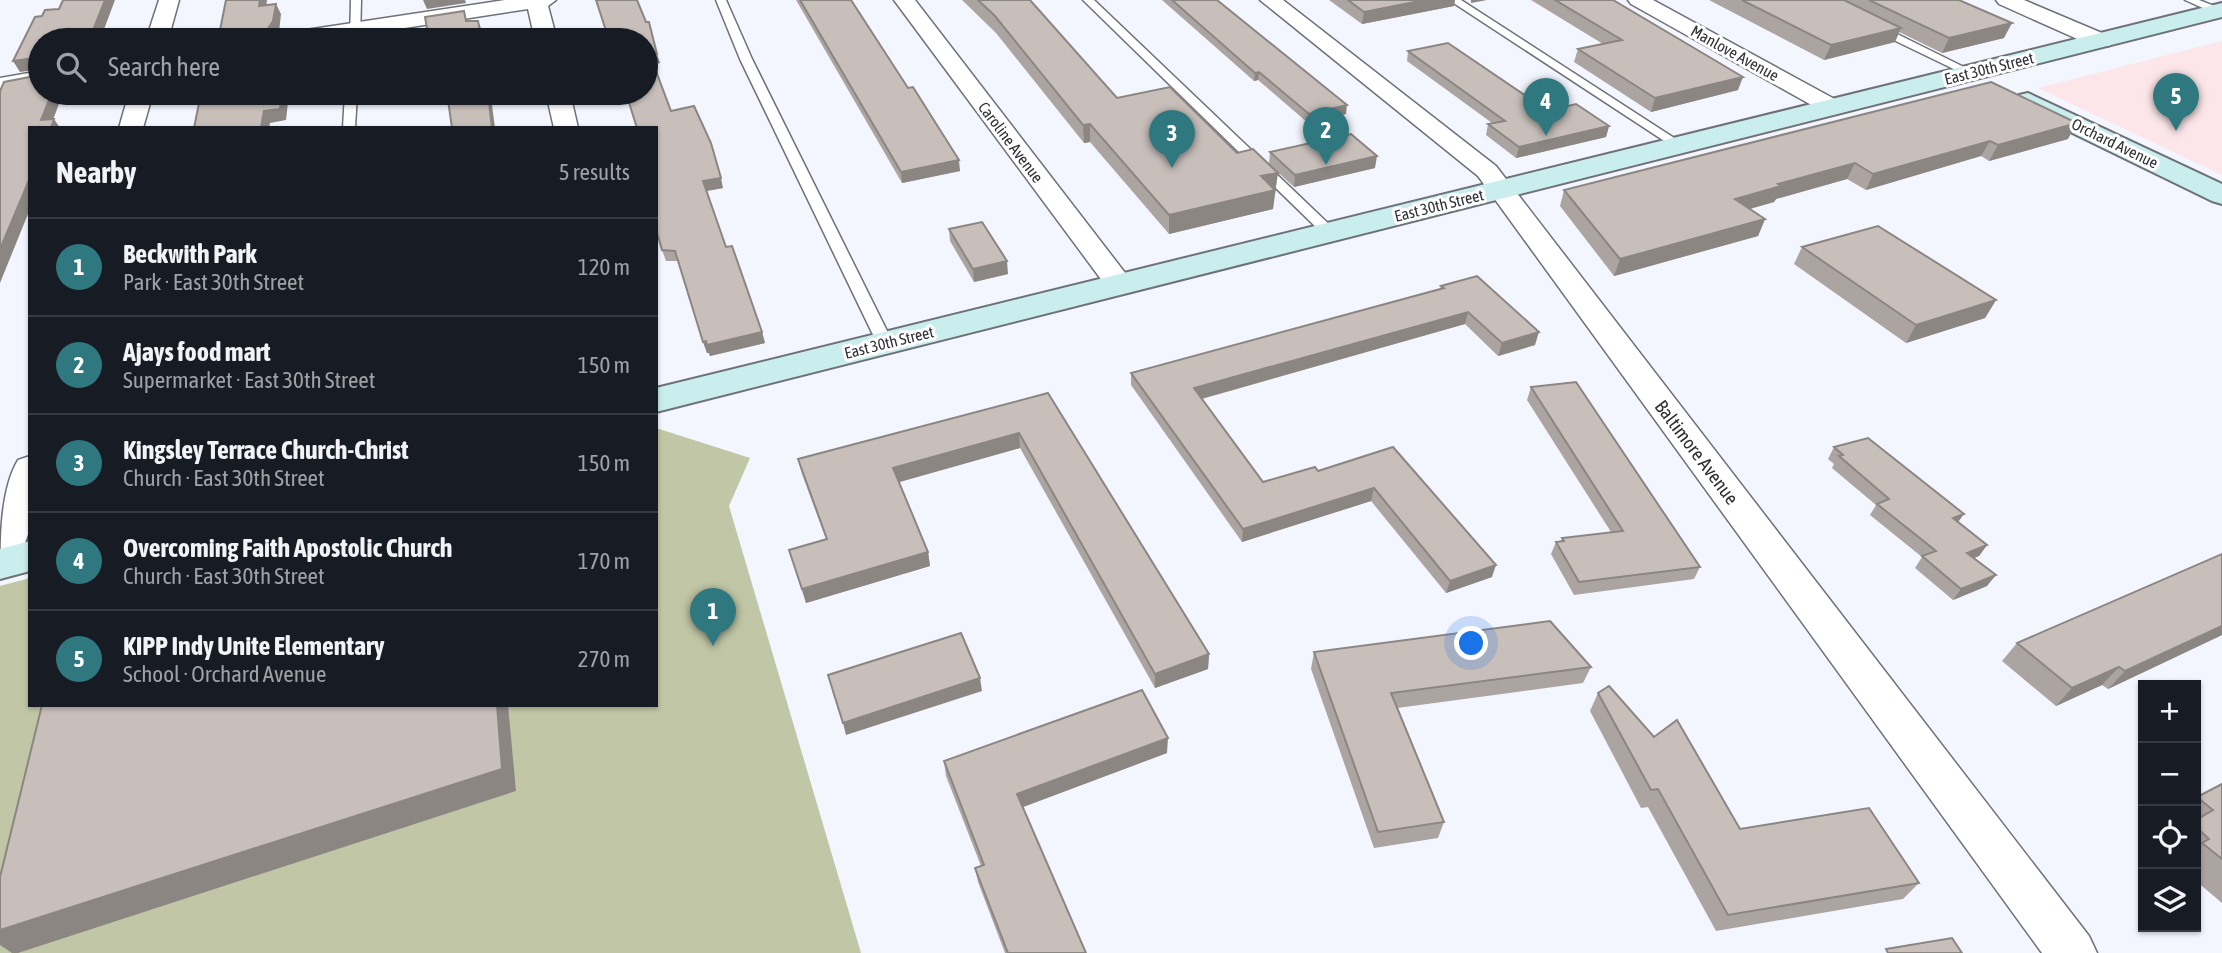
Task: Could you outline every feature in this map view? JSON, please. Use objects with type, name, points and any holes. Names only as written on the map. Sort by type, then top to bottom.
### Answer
[{"type":"main road","name":"East 30th Street","points":[[658,400],[2220,10]]},
{"type":"main road","name":"Orchard Avenue","points":[[1970,73],[2222,195]]},
{"type":"street","points":[[161,28],[169,0]]},
{"type":"street","points":[[392,28],[539,0],[543,28]]},
{"type":"street","name":"Caroline Avenue","points":[[904,0],[1119,284]]},
{"type":"street","name":"Baltimore Avenue","points":[[1270,0],[1483,167],[2072,953]]},
{"type":"street","name":"Manlove Avenue","points":[[1639,0],[1832,107]]},
{"type":"street","points":[[2006,0],[2101,41]]},
{"type":"street","points":[[0,85],[28,81]]},
{"type":"street","points":[[132,126],[138,105]]},
{"type":"street","points":[[561,105],[566,126]]},
{"type":"street","points":[[10,561],[28,477]]},
{"type":"lane","points":[[355,28],[356,0]]},
{"type":"lane","points":[[721,0],[746,59],[885,343]]},
{"type":"lane","points":[[1088,0],[1329,232]]},
{"type":"lane","points":[[1454,0],[1679,145]]},
{"type":"lane","points":[[2190,0],[2220,10]]},
{"type":"lane","points":[[1867,23],[1970,73]]},
{"type":"lane","points":[[349,126],[350,105]]},
{"type":"shaded area","points":[[2222,41],[2222,175],[2038,88]]},
{"type":"green space","points":[[658,429],[750,458],[729,506],[861,953],[0,953],[0,586],[28,579],[28,707],[658,707]]},
{"type":"building","points":[[63,0],[105,0],[94,28],[30,28],[35,17],[42,16],[45,10],[59,9]]},
{"type":"building","points":[[226,0],[260,0],[259,6],[276,4],[273,21],[268,28],[220,28]]},
{"type":"building","points":[[596,0],[637,0],[650,28],[605,28]]},
{"type":"building","points":[[800,0],[851,0],[908,88],[913,87],[959,160],[901,172]]},
{"type":"building","points":[[978,0],[1030,0],[1117,98],[1170,87],[1237,153],[1253,149],[1278,173],[1261,176],[1275,190],[1169,215],[1090,124],[1083,125],[995,16]]},
{"type":"building","points":[[1172,0],[1217,0],[1347,105],[1309,114],[1259,72],[1255,73]]},
{"type":"building","points":[[1348,0],[1425,0],[1364,12]]},
{"type":"building","points":[[1555,0],[1613,0],[1743,77],[1655,98],[1578,49],[1622,40]]},
{"type":"building","points":[[1742,0],[1844,0],[1901,28],[1831,45]]},
{"type":"building","points":[[1869,0],[1959,0],[2012,23],[1949,38]]},
{"type":"building","points":[[464,11],[466,21],[478,21],[479,28],[427,28],[425,17]]},
{"type":"building","points":[[28,31],[28,59],[13,61]]},
{"type":"building","points":[[1448,43],[1548,111],[1576,104],[1609,126],[1519,147],[1488,124],[1505,121],[1408,51]]},
{"type":"building","points":[[658,76],[671,111],[694,106],[711,143],[721,178],[703,181],[726,247],[732,246],[762,332],[707,345],[706,341],[703,342],[675,251],[662,250],[658,236],[658,126],[636,126],[630,105],[658,105]]},
{"type":"building","points":[[28,77],[28,105],[47,105],[41,120],[54,119],[52,126],[28,126],[28,183],[0,249],[0,91],[4,82]]},
{"type":"building","points":[[1991,82],[2077,123],[1998,145],[1990,141],[1873,174],[1855,163],[1778,184],[1781,186],[1735,199],[1765,219],[1620,259],[1564,190]]},
{"type":"building","points":[[199,105],[280,105],[280,109],[264,111],[261,126],[194,126]]},
{"type":"building","points":[[449,105],[489,105],[492,126],[452,126]]},
{"type":"building","points":[[1351,134],[1377,156],[1295,175],[1270,152]]},
{"type":"building","points":[[982,222],[1007,261],[973,269],[949,229]]},
{"type":"building","points":[[1878,226],[1996,300],[1916,325],[1802,247]]},
{"type":"building","points":[[1477,276],[1539,332],[1502,343],[1468,312],[1194,388],[1263,482],[1315,467],[1318,471],[1393,447],[1496,565],[1450,581],[1374,488],[1243,529],[1131,373],[1444,288],[1441,286]]},
{"type":"building","points":[[1576,382],[1700,567],[1579,582],[1556,542],[1564,541],[1562,538],[1623,531],[1531,387]]},
{"type":"building","points":[[1048,393],[1209,654],[1155,674],[1019,433],[893,468],[928,552],[802,589],[789,550],[827,539],[798,459]]},
{"type":"building","points":[[1868,438],[1964,514],[1953,518],[1987,545],[1967,553],[1996,575],[1961,589],[1922,556],[1936,551],[1877,504],[1889,499],[1839,456],[1843,455],[1834,447]]},
{"type":"building","points":[[2222,554],[2222,626],[2125,671],[2119,667],[2072,688],[2017,643]]},
{"type":"building","points":[[1550,621],[1591,667],[1391,693],[1444,822],[1378,832],[1314,652]]},
{"type":"building","points":[[961,633],[980,678],[843,723],[828,675]]},
{"type":"building","points":[[1609,686],[1654,737],[1677,720],[1740,829],[1869,808],[1919,883],[1728,915],[1658,789],[1651,790],[1598,693]]},
{"type":"building","points":[[1142,690],[1168,738],[1017,794],[1086,953],[1008,953],[975,868],[984,865],[944,761]]},
{"type":"building","points":[[42,707],[497,707],[502,769],[0,930],[0,877]]},
{"type":"building","points":[[2222,784],[2222,859],[2202,843],[2209,839],[2201,832],[2201,817],[2213,810],[2201,800],[2201,795]]},
{"type":"building","points":[[1952,938],[1962,953],[1888,953],[1886,949]]},
{"type":"place","name":"KIPP Indy Unite Elementary","points":[[2176,131]]},
{"type":"place","name":"Overcoming Faith Apostolic Church","points":[[1546,136]]},
{"type":"place","name":"Ajays food mart","points":[[1326,165]]},
{"type":"place","name":"Kingsley Terrace Church-Christ","points":[[1172,168]]},
{"type":"place","name":"Beckwith Park","points":[[713,646]]}]
